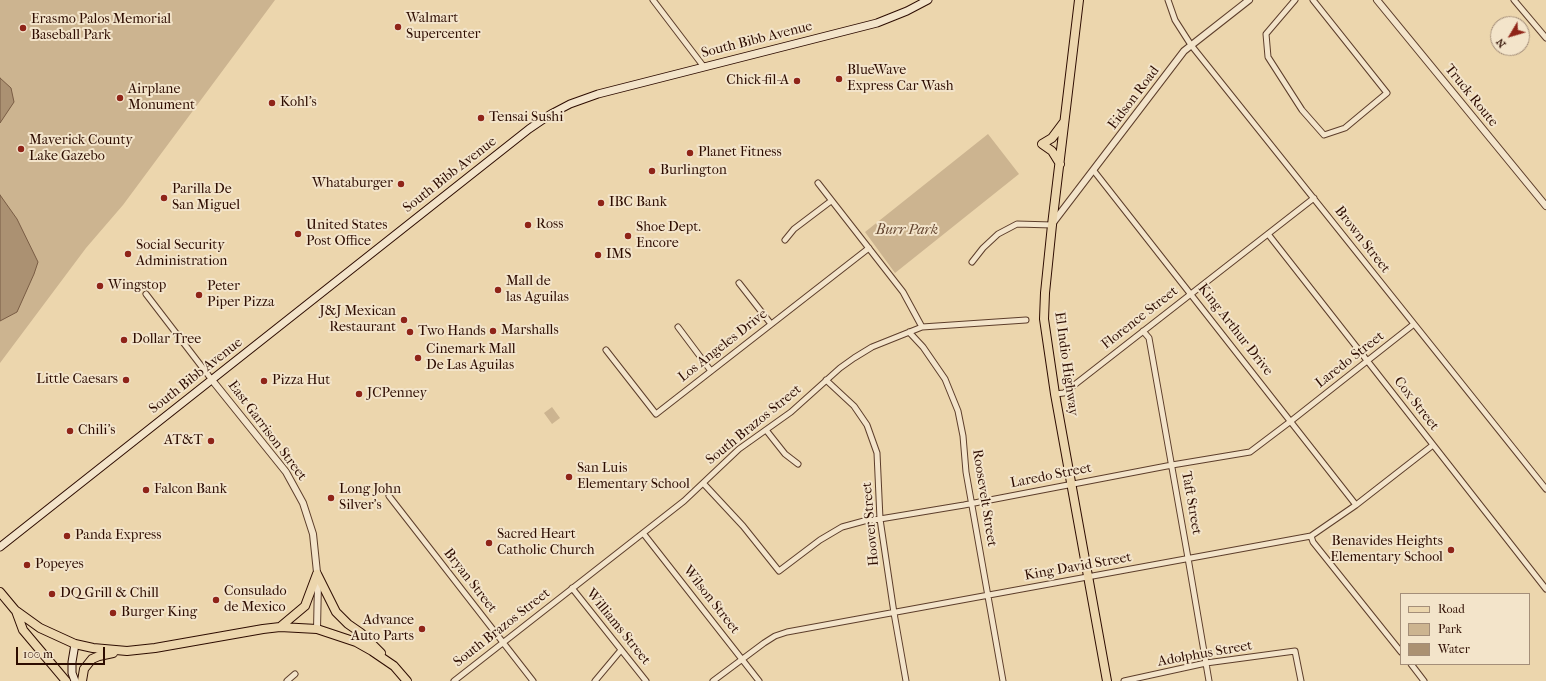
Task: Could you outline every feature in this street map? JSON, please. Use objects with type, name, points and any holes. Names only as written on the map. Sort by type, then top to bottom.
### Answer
[{"type":"main road","name":"South Bibb Avenue","points":[[0,547],[529,129],[551,114],[570,104],[598,94],[877,23],[907,12],[928,0]]},
{"type":"main road","name":"El Indio Highway","points":[[1079,0],[1052,225],[1044,319],[1055,394],[1107,681]]},
{"type":"main road","points":[[1060,164],[1052,151],[1042,144],[1052,138],[1064,122]]},
{"type":"main road","points":[[280,628],[305,606],[317,574]]},
{"type":"main road","points":[[317,574],[336,612],[348,624],[361,633],[407,681]]},
{"type":"main road","points":[[0,592],[15,610],[40,628],[75,644],[93,648],[127,651]]},
{"type":"main road","points":[[15,610],[23,630],[66,681]]},
{"type":"main road","points":[[82,681],[84,669],[92,660],[99,656],[280,628],[317,629],[356,642],[394,666]]},
{"type":"main road","points":[[75,644],[72,662],[72,673],[75,681]]},
{"type":"street","points":[[653,0],[704,67]]},
{"type":"street","name":"Brown Street","points":[[1168,0],[1175,20],[1191,45],[1546,489]]},
{"type":"street","name":"Eidson Road","points":[[1052,225],[1184,50],[1249,0]]},
{"type":"street","points":[[1295,0],[1266,34],[1268,57],[1302,110],[1324,135],[1345,128],[1387,94],[1313,0]]},
{"type":"street","name":"Truck Route","points":[[1377,0],[1546,206]]},
{"type":"street","points":[[1514,0],[1546,38]]},
{"type":"street","name":"King Arthur Drive","points":[[1094,171],[1356,505]]},
{"type":"street","points":[[818,183],[903,292],[922,327]]},
{"type":"street","name":"Florence Street","points":[[1055,394],[1064,392],[1314,198]]},
{"type":"street","points":[[785,240],[794,229],[831,201]]},
{"type":"street","points":[[972,262],[983,248],[998,234],[1017,224],[1052,225]]},
{"type":"street","name":"Cox Street","points":[[1268,234],[1546,589]]},
{"type":"street","name":"Los Angeles Drive","points":[[606,350],[656,414],[869,248]]},
{"type":"street","points":[[739,283],[771,324]]},
{"type":"street","name":"East Garrison Street","points":[[146,294],[212,380],[286,472],[294,485],[303,503],[314,534],[318,582],[317,629]]},
{"type":"street","name":"South Brazos Street","points":[[454,681],[684,501],[740,449],[791,412],[826,380],[854,358],[872,347],[922,327],[1026,320]]},
{"type":"street","name":"Laredo Street","points":[[703,483],[744,526],[779,571],[820,540],[842,528],[864,521],[1250,452],[1414,324]]},
{"type":"street","points":[[678,327],[711,371]]},
{"type":"street","name":"Taft Street","points":[[1143,330],[1149,338],[1209,681]]},
{"type":"street","name":"Roosevelt Street","points":[[909,332],[936,364],[945,379],[956,405],[963,431],[966,472],[1003,681]]},
{"type":"street","name":"Hoover Street","points":[[826,380],[854,406],[867,425],[877,453],[880,519],[906,681]]},
{"type":"street","points":[[766,430],[785,454],[798,464]]},
{"type":"street","name":"King David Street","points":[[713,681],[774,636],[787,632],[1311,536],[1356,505],[1433,445]]},
{"type":"street","name":"Bryan Street","points":[[389,496],[533,681]]},
{"type":"street","name":"Wilson Street","points":[[643,533],[760,681]]},
{"type":"street","points":[[1311,536],[1313,542],[1400,651]]},
{"type":"street","name":"Williams Street","points":[[572,588],[646,681]]},
{"type":"street","points":[[595,681],[621,650]]},
{"type":"street","name":"Adolphus Street","points":[[1124,681],[1206,663],[1296,651],[1301,681]]},
{"type":"street","points":[[1412,665],[1424,681]]},
{"type":"street","points":[[287,681],[295,674]]},
{"type":"green space","points":[[0,0],[275,0],[123,205],[86,248],[0,363]]},
{"type":"green space","name":"Burr Park","points":[[988,134],[1019,174],[895,273],[865,232]]},
{"type":"green space","points":[[552,407],[560,418],[552,424],[544,413]]},
{"type":"water","points":[[0,78],[11,88],[14,102],[0,123]]},
{"type":"water","points":[[0,195],[17,219],[38,262],[17,312],[0,321]]},
{"type":"place","name":"Walmart Supercenter","points":[[398,27]]},
{"type":"place","name":"Erasmo Palos Memorial Baseball Park","points":[[23,28]]},
{"type":"place","name":"BlueWave Express Car Wash","points":[[839,79]]},
{"type":"place","name":"Chick-fil-A","points":[[797,81]]},
{"type":"place","name":"Airplane Monument","points":[[120,98]]},
{"type":"place","name":"Kohl's","points":[[272,103]]},
{"type":"place","name":"Tensai Sushi","points":[[481,118]]},
{"type":"place","name":"Maverick County Lake Gazebo","points":[[21,149]]},
{"type":"place","name":"Planet Fitness","points":[[690,153]]},
{"type":"place","name":"Burlington","points":[[652,171]]},
{"type":"place","name":"Whataburger","points":[[401,184]]},
{"type":"place","name":"Parilla De San Miguel","points":[[164,198]]},
{"type":"place","name":"IBC Bank","points":[[601,203]]},
{"type":"place","name":"Ross","points":[[528,225]]},
{"type":"place","name":"United States Post Office","points":[[298,234]]},
{"type":"place","name":"Shoe Dept. Encore","points":[[628,236]]},
{"type":"place","name":"Social Security Administration","points":[[128,254]]},
{"type":"place","name":"IMS","points":[[598,255]]},
{"type":"place","name":"Wingstop","points":[[100,286]]},
{"type":"place","name":"Mall de las Aguilas","points":[[498,290]]},
{"type":"place","name":"Peter Piper Pizza","points":[[199,295]]},
{"type":"place","name":"J&J Mexican Restaurant","points":[[404,320]]},
{"type":"place","name":"Marshalls","points":[[493,331]]},
{"type":"place","name":"Two Hands","points":[[410,332]]},
{"type":"place","name":"Dollar Tree","points":[[124,340]]},
{"type":"place","name":"Cinemark Mall De Las Aguilas","points":[[418,358]]},
{"type":"place","name":"Little Caesars","points":[[126,380]]},
{"type":"place","name":"Pizza Hut","points":[[264,381]]},
{"type":"place","name":"JCPenney","points":[[359,394]]},
{"type":"place","name":"Chili's","points":[[70,431]]},
{"type":"place","name":"AT&T","points":[[211,441]]},
{"type":"place","name":"San Luis Elementary School","points":[[569,477]]},
{"type":"place","name":"Falcon Bank","points":[[146,490]]},
{"type":"place","name":"Long John Silver's","points":[[331,498]]},
{"type":"place","name":"Panda Express","points":[[67,536]]},
{"type":"place","name":"Sacred Heart Catholic Church","points":[[489,543]]},
{"type":"place","name":"Benavides Heights Elementary School","points":[[1451,550]]},
{"type":"place","name":"Popeyes","points":[[27,565]]},
{"type":"place","name":"DQ Grill & Chill","points":[[52,594]]},
{"type":"place","name":"Consulado de Mexico","points":[[216,600]]},
{"type":"place","name":"Burger King","points":[[113,613]]},
{"type":"place","name":"Advance Auto Parts","points":[[422,629]]}]
